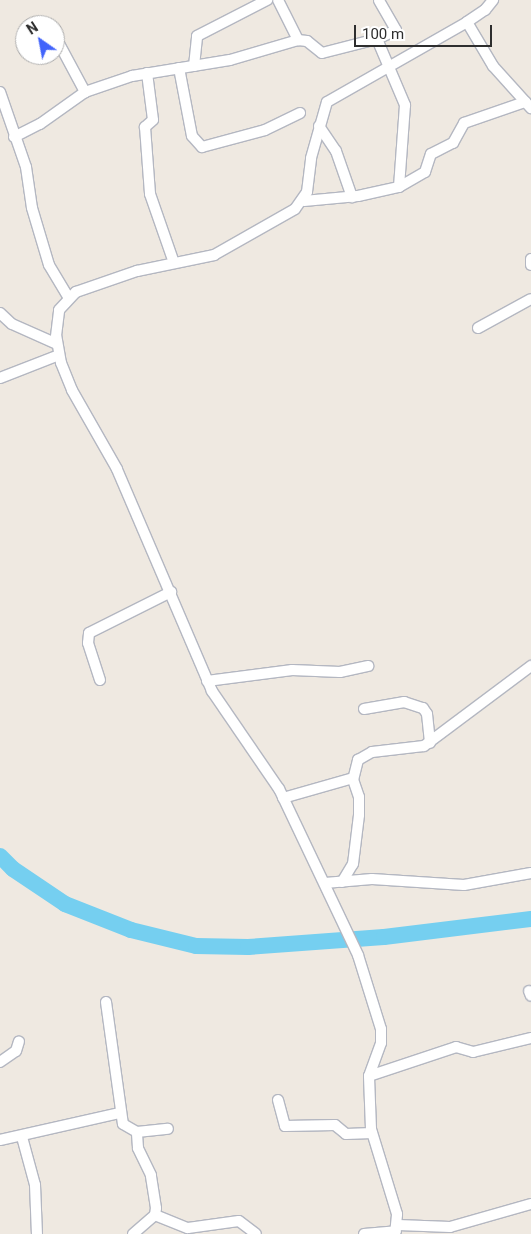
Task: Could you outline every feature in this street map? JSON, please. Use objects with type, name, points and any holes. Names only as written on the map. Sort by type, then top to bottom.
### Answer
[{"type":"street","points":[[194,66],[197,36],[267,0]]},
{"type":"street","points":[[278,0],[298,40]]},
{"type":"street","points":[[14,137],[40,124],[85,92],[146,73],[230,60],[298,40],[307,41],[322,53],[378,39],[396,30],[379,0]]},
{"type":"street","points":[[304,201],[323,110],[335,95],[467,22],[485,10],[493,0]]},
{"type":"street","points":[[396,1230],[372,1133],[369,1076],[381,1043],[381,1029],[358,955],[284,798],[219,705],[207,681],[171,592],[117,469],[72,390],[59,355],[57,344],[59,310],[68,297],[122,276],[229,249],[304,201],[352,197],[399,187],[425,172],[431,154],[453,143],[464,123],[528,105],[493,66],[467,22]]},
{"type":"street","points":[[378,39],[391,64],[406,120],[399,187]]},
{"type":"street","points":[[65,55],[85,92]]},
{"type":"street","points":[[179,68],[192,136],[202,147],[265,130],[300,113]]},
{"type":"street","points":[[146,73],[154,120],[145,128],[150,194],[174,263]]},
{"type":"street","points":[[0,92],[14,137],[26,167],[32,208],[49,265],[68,297]]},
{"type":"street","points":[[319,126],[336,151],[352,197]]},
{"type":"street","points":[[531,259],[531,265]]},
{"type":"street","points":[[478,328],[531,299]]},
{"type":"street","points":[[0,312],[12,324],[57,344]]},
{"type":"street","points":[[0,378],[59,355]]},
{"type":"street","points":[[100,680],[88,643],[89,633],[171,592]]},
{"type":"street","points":[[207,681],[292,670],[340,672],[368,666]]},
{"type":"street","points":[[342,882],[353,864],[359,815],[359,797],[352,778],[356,763],[368,754],[416,749],[430,743],[531,666]]},
{"type":"street","points":[[364,709],[414,704],[427,714],[430,743]]},
{"type":"street","points":[[284,798],[352,778]]},
{"type":"street","points":[[325,883],[388,880],[464,885],[531,873]]},
{"type":"street","points":[[106,1002],[120,1113],[125,1127],[137,1132],[168,1129]]},
{"type":"street","points":[[369,1076],[456,1047],[474,1052],[531,1038]]},
{"type":"street","points":[[0,1062],[16,1051],[19,1041]]},
{"type":"street","points":[[278,1100],[285,1126],[336,1125],[346,1134],[372,1133]]},
{"type":"street","points":[[0,1140],[22,1137],[120,1113]]},
{"type":"street","points":[[137,1132],[138,1148],[152,1178],[155,1215]]},
{"type":"street","points":[[22,1137],[35,1186],[37,1234]]},
{"type":"street","points":[[364,1234],[450,1227],[531,1204]]},
{"type":"street","points":[[132,1234],[155,1215]]},
{"type":"street","points":[[155,1215],[188,1228],[239,1221],[256,1234]]},
{"type":"waterway","points":[[0,856],[13,869],[65,904],[131,930],[196,946],[248,947],[384,937],[531,919]]}]
